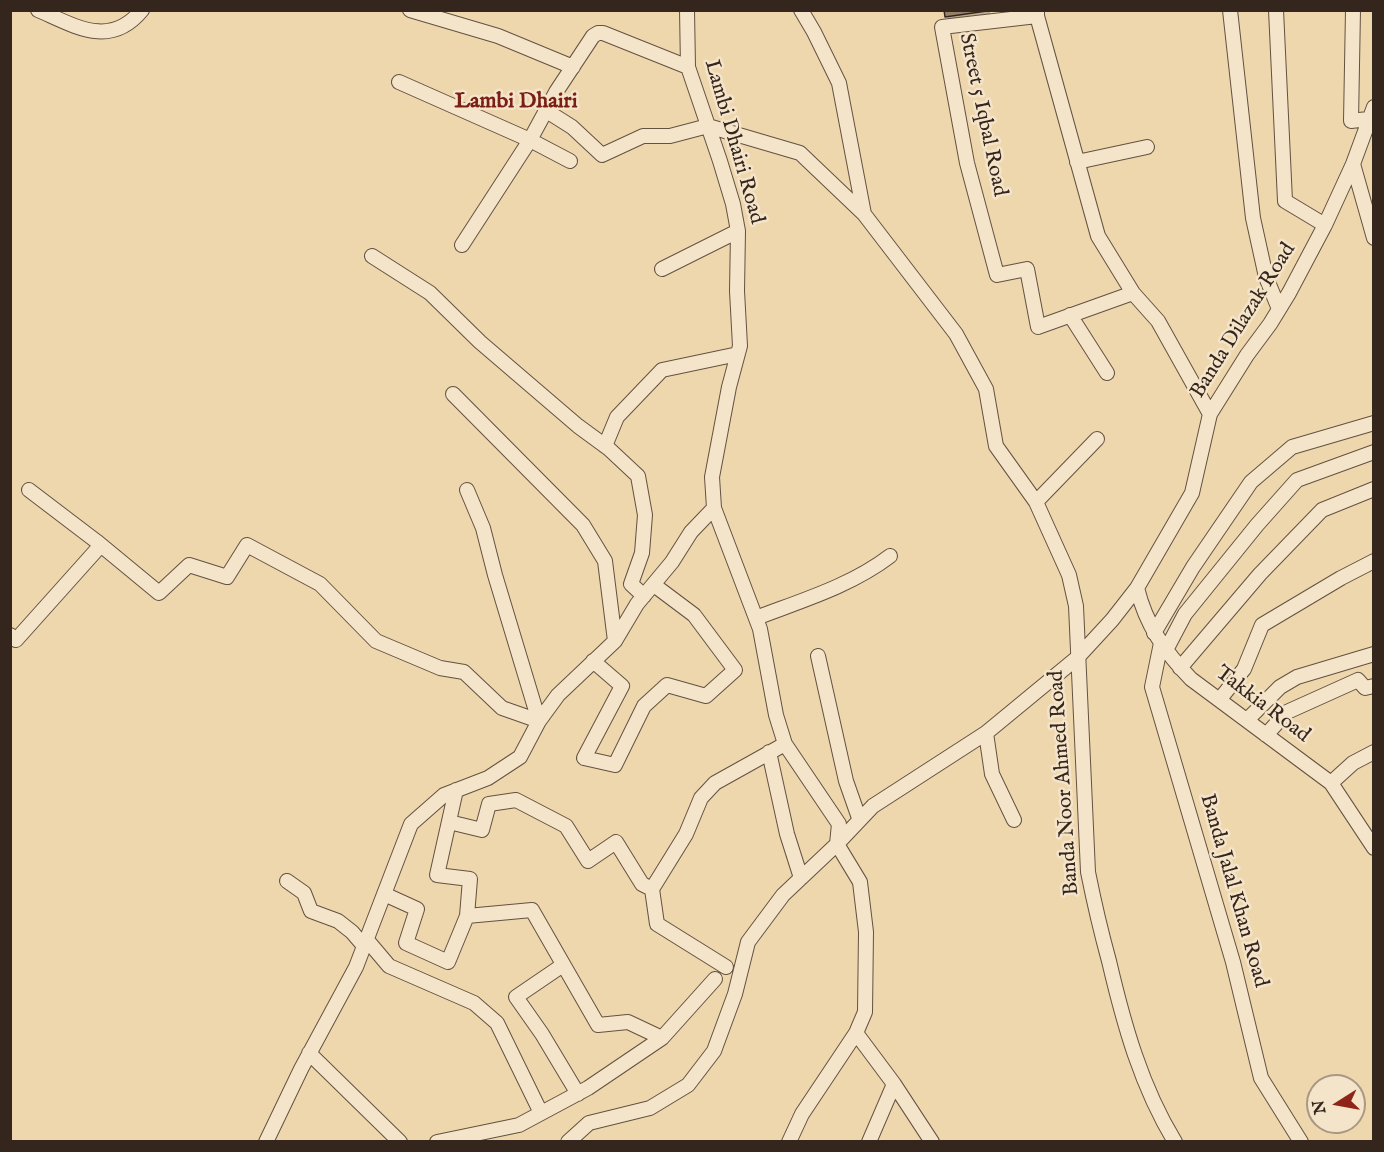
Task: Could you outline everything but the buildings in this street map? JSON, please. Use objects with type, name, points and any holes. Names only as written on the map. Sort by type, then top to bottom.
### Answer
[{"type":"street","points":[[38,10],[92,33],[118,30],[134,20],[142,10]]},
{"type":"street","points":[[410,10],[498,36],[573,67]]},
{"type":"street","name":"Lambi Dhairi Road","points":[[687,10],[688,67],[733,204],[738,231],[737,291],[740,346],[729,387],[712,477],[714,508],[756,618],[768,667],[776,715],[785,744],[839,824],[837,844]]},
{"type":"street","points":[[801,10],[839,83],[864,214]]},
{"type":"street","points":[[1230,10],[1253,218],[1266,277],[1279,309]]},
{"type":"street","points":[[1276,10],[1285,201],[1326,225]]},
{"type":"street","points":[[1353,10],[1351,121],[1371,113]]},
{"type":"street","points":[[1037,13],[1098,236],[1133,293],[1158,321],[1210,414]]},
{"type":"street","name":"Street 5 Iqbal Road","points":[[1037,13],[942,27],[968,163],[997,275],[1028,269],[1038,327],[1070,315]]},
{"type":"street","points":[[462,245],[530,140],[545,110],[593,36],[603,33],[688,67]]},
{"type":"street","points":[[399,82],[530,140],[570,161]]},
{"type":"street","points":[[545,110],[572,127],[602,155],[643,136],[670,136],[708,126]]},
{"type":"street","name":"Banda Dilazak Road","points":[[568,1142],[589,1123],[650,1108],[688,1085],[714,1051],[735,994],[748,942],[783,895],[873,806],[986,734],[1077,658],[1112,620],[1137,588],[1192,493],[1210,414],[1246,355],[1279,309],[1326,225],[1353,164],[1371,113]]},
{"type":"street","name":"Banda Noor Ahmed Road","points":[[708,126],[800,153],[864,214],[956,334],[986,389],[996,446],[1036,502],[1069,575],[1076,606],[1088,872],[1095,911],[1133,1051],[1148,1090],[1175,1142]]},
{"type":"street","points":[[1077,162],[1147,147]]},
{"type":"street","points":[[1353,164],[1374,238]]},
{"type":"street","points":[[662,269],[738,231]]},
{"type":"street","points":[[372,256],[430,293],[480,342],[638,476],[645,515],[642,554],[631,584],[644,596]]},
{"type":"street","points":[[1107,373],[1070,315],[1133,293]]},
{"type":"street","points":[[605,446],[618,417],[662,370],[738,354]]},
{"type":"street","points":[[453,394],[583,525],[605,561],[615,641]]},
{"type":"street","points":[[1160,642],[1193,567],[1251,482],[1292,447],[1374,423]]},
{"type":"street","points":[[1036,502],[1097,439]]},
{"type":"street","points":[[1160,642],[1257,525],[1298,480],[1374,452]]},
{"type":"street","points":[[1180,668],[1260,573],[1323,510],[1374,489]]},
{"type":"street","points":[[28,490],[101,545],[159,593],[189,565],[227,577],[247,545],[320,584],[376,641],[440,668],[464,672],[502,708],[539,721]]},
{"type":"street","points":[[467,490],[483,528],[539,721]]},
{"type":"street","points":[[266,1142],[309,1053],[356,967],[411,824],[444,795],[488,778],[520,757],[539,721],[558,695],[615,641],[637,604],[654,585],[691,532],[714,508]]},
{"type":"street","points":[[10,635],[16,640],[101,545]]},
{"type":"street","points":[[756,618],[834,588],[879,565],[890,556]]},
{"type":"street","points":[[1220,699],[1244,669],[1262,625],[1374,561]]},
{"type":"street","points":[[593,662],[621,686],[584,758],[615,765],[644,706],[667,685],[706,696],[735,670],[694,615],[654,585]]},
{"type":"street","name":"Takkia Road","points":[[1137,588],[1145,615],[1160,642],[1180,668],[1191,679],[1332,783],[1374,848]]},
{"type":"street","name":"Banda Jalal Khan Road","points":[[1160,642],[1152,687],[1233,962],[1261,1078],[1301,1142]]},
{"type":"street","points":[[1247,720],[1280,687],[1297,677],[1374,654]]},
{"type":"street","points":[[818,656],[846,781],[859,818]]},
{"type":"street","points":[[1266,735],[1287,712],[1358,680],[1365,688],[1374,686]]},
{"type":"street","points":[[986,734],[992,774],[1014,820]]},
{"type":"street","points":[[726,967],[657,924],[652,889],[686,834],[701,798],[715,783],[785,744]]},
{"type":"street","points":[[769,752],[787,834],[801,878]]},
{"type":"street","points":[[1332,783],[1353,763],[1374,752]]},
{"type":"street","points":[[384,894],[417,909],[406,942],[448,962],[467,916],[470,879],[437,875],[456,790]]},
{"type":"street","points":[[449,822],[482,830],[489,804],[516,800],[566,826],[588,861],[615,842],[642,884],[652,889]]},
{"type":"street","points":[[789,1142],[802,1113],[856,1033],[865,1012],[866,932],[860,882],[837,844]]},
{"type":"street","points":[[288,881],[304,893],[311,911],[338,921],[389,966],[474,1003],[497,1023],[541,1113]]},
{"type":"street","points":[[467,916],[532,910],[598,1025],[628,1022],[662,1038]]},
{"type":"street","points":[[563,965],[516,997],[542,1034],[578,1094]]},
{"type":"street","points":[[437,1142],[519,1125],[578,1094],[662,1038],[715,980]]},
{"type":"street","points":[[856,1033],[894,1084],[932,1142]]},
{"type":"street","points":[[309,1053],[400,1142]]},
{"type":"street","points":[[869,1142],[894,1084]]},
{"type":"district","name":"Lambi Dhairi","points":[[516,102]]}]
